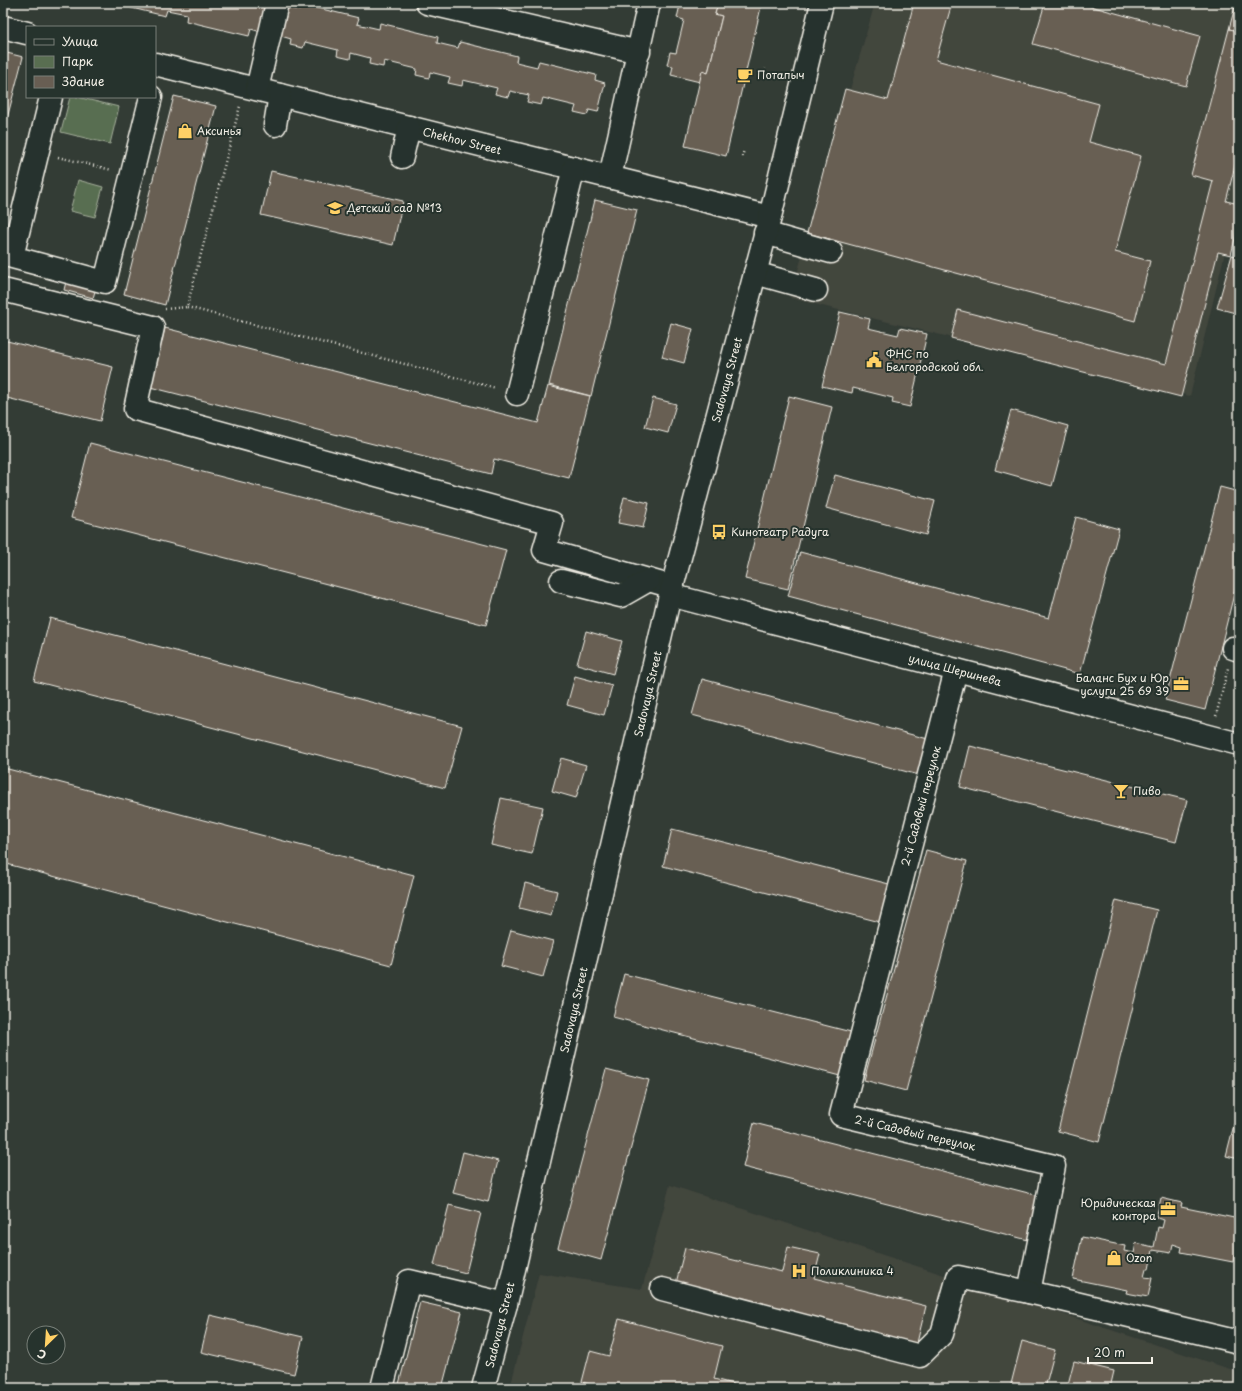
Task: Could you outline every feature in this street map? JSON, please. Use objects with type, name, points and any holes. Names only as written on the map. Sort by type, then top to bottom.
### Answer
[{"type":"street","points":[[251,88],[278,3]]},
{"type":"street","points":[[427,3],[638,52]]},
{"type":"street","points":[[610,177],[649,3]]},
{"type":"street","name":"Sadovaya Street","points":[[484,1388],[506,1304],[672,591],[768,225],[822,3]]},
{"type":"street","points":[[3,27],[26,33]]},
{"type":"street","name":"Chekhov Street","points":[[156,71],[251,88],[610,177],[768,225],[831,252]]},
{"type":"street","points":[[275,125],[280,95]]},
{"type":"street","points":[[51,98],[39,152],[12,257],[105,282],[151,98]]},
{"type":"street","points":[[402,157],[409,127]]},
{"type":"street","points":[[517,394],[574,168]]},
{"type":"street","points":[[755,273],[816,290]]},
{"type":"street","name":"улица Шершнева","points":[[3,290],[153,327],[135,409],[552,523],[544,550],[649,580],[672,591],[956,670],[1239,744]]},
{"type":"street","points":[[561,581],[621,596],[649,580]]},
{"type":"street","name":"2-й Садовый переулок","points":[[956,670],[841,1115],[1054,1166],[1029,1292]]},
{"type":"street","points":[[662,1289],[920,1356],[942,1334],[958,1277],[1029,1292],[1239,1342]]},
{"type":"street","points":[[382,1388],[409,1281],[506,1304]]},
{"type":"path","points":[[764,72],[765,68]]},
{"type":"path","points":[[187,307],[251,88]]},
{"type":"path","points":[[742,158],[744,150]]},
{"type":"path","points":[[39,152],[131,175]]},
{"type":"path","points":[[165,309],[187,307],[517,394]]},
{"type":"path","points":[[1215,720],[1236,649]]},
{"type":"shaded area","points":[[875,3],[1239,3],[1239,195],[1190,396],[790,298]]},
{"type":"shaded area","points":[[670,1185],[1239,1372],[1239,1388],[510,1388],[539,1273],[642,1289]]},
{"type":"green space","points":[[70,98],[81,98],[119,107],[110,144],[61,132]]},
{"type":"green space","points":[[78,180],[103,187],[95,217],[70,211]]},
{"type":"building","points":[[111,3],[267,3],[261,32],[251,29],[249,36],[186,21],[187,14],[167,10],[165,16]]},
{"type":"building","points":[[687,3],[718,3],[715,14],[722,16],[708,73],[702,71],[700,82],[671,75],[673,66],[667,65],[670,52],[676,53],[684,20],[677,18],[680,5],[686,6]]},
{"type":"building","points":[[718,3],[762,3],[726,156],[685,146],[702,71],[708,73],[722,16],[715,14]]},
{"type":"building","points":[[914,3],[952,3],[936,60],[1099,104],[1089,142],[1141,156],[1115,252],[1150,261],[1135,321],[807,233],[845,89],[888,100]]},
{"type":"building","points":[[1045,3],[1079,3],[1200,36],[1186,86],[1033,44]]},
{"type":"building","points":[[1236,3],[1239,3],[1239,31],[1229,29]]},
{"type":"building","points":[[301,4],[359,18],[357,24],[379,29],[380,23],[438,37],[437,43],[458,48],[460,42],[517,56],[516,62],[537,67],[539,61],[596,75],[595,80],[605,83],[598,112],[589,110],[587,115],[574,112],[576,106],[543,98],[541,105],[527,102],[529,95],[510,91],[508,97],[495,94],[497,88],[463,80],[462,86],[448,83],[450,77],[430,72],[429,78],[416,75],[417,69],[384,61],[383,67],[369,64],[370,58],[351,53],[350,59],[337,56],[338,50],[305,42],[303,48],[290,45],[291,39],[281,36],[288,8],[300,10]]},
{"type":"building","points":[[1229,29],[1239,31],[1239,150],[1226,201],[1239,204],[1239,222],[1231,255],[1218,252],[1181,397],[951,338],[958,310],[1166,364],[1213,181],[1191,175]]},
{"type":"building","points":[[3,52],[23,57],[3,134]]},
{"type":"building","points":[[174,96],[216,106],[165,305],[124,294]]},
{"type":"building","points":[[271,171],[403,201],[393,245],[261,215]]},
{"type":"building","points":[[595,200],[637,210],[591,396],[549,385]]},
{"type":"building","points":[[1232,255],[1239,257],[1239,314],[1217,308]]},
{"type":"building","points":[[68,273],[98,281],[93,298],[64,290]]},
{"type":"building","name":"ФНС по Белгородской обл.","points":[[840,312],[870,319],[868,328],[898,335],[900,328],[927,334],[910,407],[892,403],[893,398],[853,388],[852,393],[822,386]]},
{"type":"building","points":[[671,323],[693,329],[684,363],[662,357]]},
{"type":"building","points":[[165,328],[538,423],[548,386],[590,396],[569,478],[494,459],[491,474],[150,387]]},
{"type":"building","points":[[3,340],[113,367],[100,421],[3,397]]},
{"type":"building","points":[[789,396],[832,407],[788,589],[745,579]]},
{"type":"building","points":[[653,398],[676,404],[668,433],[645,427]]},
{"type":"building","points":[[1011,410],[1068,426],[1052,486],[995,470]]},
{"type":"building","points":[[90,443],[506,550],[486,625],[71,518]]},
{"type":"building","points":[[835,475],[935,501],[926,535],[826,508]]},
{"type":"building","points":[[1220,487],[1239,492],[1239,574],[1205,710],[1165,700]]},
{"type":"building","points":[[624,497],[649,503],[643,528],[618,523]]},
{"type":"building","points":[[1076,517],[1119,529],[1080,674],[788,596],[800,552],[1049,618]]},
{"type":"building","points":[[50,618],[462,726],[445,788],[34,681]]},
{"type":"building","points":[[586,631],[622,641],[613,674],[577,664]]},
{"type":"building","points":[[575,676],[612,686],[604,715],[567,705]]},
{"type":"building","points":[[702,679],[928,739],[919,775],[692,715]]},
{"type":"building","points":[[970,746],[1187,800],[1176,842],[960,787]]},
{"type":"building","points":[[561,758],[586,765],[576,798],[552,791]]},
{"type":"building","points":[[4,768],[414,875],[391,965],[3,863]]},
{"type":"building","points":[[501,798],[543,807],[532,854],[491,845]]},
{"type":"building","points":[[672,829],[893,885],[884,923],[663,866]]},
{"type":"building","points":[[926,850],[967,861],[906,1091],[864,1080]]},
{"type":"building","points":[[525,883],[557,891],[551,916],[519,908]]},
{"type":"building","points":[[1116,900],[1157,910],[1099,1142],[1058,1131]]},
{"type":"building","points":[[511,930],[553,941],[543,977],[501,966]]},
{"type":"building","points":[[624,974],[851,1032],[840,1076],[613,1017]]},
{"type":"building","points":[[606,1069],[649,1080],[601,1260],[558,1248]]},
{"type":"building","points":[[1239,1105],[1239,1159],[1226,1156]]},
{"type":"building","points":[[754,1123],[1044,1197],[1032,1241],[743,1167]]},
{"type":"building","points":[[463,1152],[498,1161],[488,1202],[453,1193]]},
{"type":"building","points":[[1161,1198],[1182,1203],[1181,1207],[1239,1219],[1239,1257],[1234,1256],[1233,1262],[1181,1252],[1182,1247],[1173,1244],[1171,1253],[1153,1250],[1149,1269],[1146,1269],[1144,1277],[1152,1278],[1148,1297],[1126,1293],[1127,1290],[1073,1279],[1082,1237],[1125,1246],[1124,1251],[1134,1253],[1136,1243],[1154,1247],[1158,1227],[1162,1228],[1164,1220],[1156,1218]]},
{"type":"building","points":[[449,1205],[481,1213],[466,1273],[434,1265]]},
{"type":"building","points":[[788,1247],[820,1254],[814,1278],[926,1306],[915,1351],[674,1291],[685,1248],[782,1272]]},
{"type":"building","points":[[420,1302],[462,1312],[442,1388],[398,1388]]},
{"type":"building","points":[[210,1315],[303,1337],[294,1374],[201,1352]]},
{"type":"building","points":[[619,1319],[722,1346],[714,1379],[747,1388],[603,1388],[582,1382],[590,1351],[609,1356]]},
{"type":"building","points":[[1022,1341],[1055,1350],[1045,1388],[1010,1388]]},
{"type":"building","points":[[1074,1361],[1114,1371],[1110,1388],[1067,1388]]},
{"type":"building","points":[[138,1385],[148,1388],[137,1388]]},
{"type":"place","name":"Потапыч","points":[[745,75]]},
{"type":"place","name":"Аксинья","points":[[185,131]]},
{"type":"place","name":"Детский сад №13","points":[[335,208]]},
{"type":"place","name":"ФНС по Белгородской обл.","points":[[874,360]]},
{"type":"place","name":"Кинотеатр Радуга","points":[[719,532]]},
{"type":"place","name":"Баланс Бух и Юр услуги 25 69 39","points":[[1181,684]]},
{"type":"place","name":"Пиво","points":[[1121,791]]},
{"type":"place","name":"Юридическая контора","points":[[1168,1209]]},
{"type":"place","name":"Ozon","points":[[1114,1258]]},
{"type":"place","name":"Поликлиника 4","points":[[799,1271]]}]
